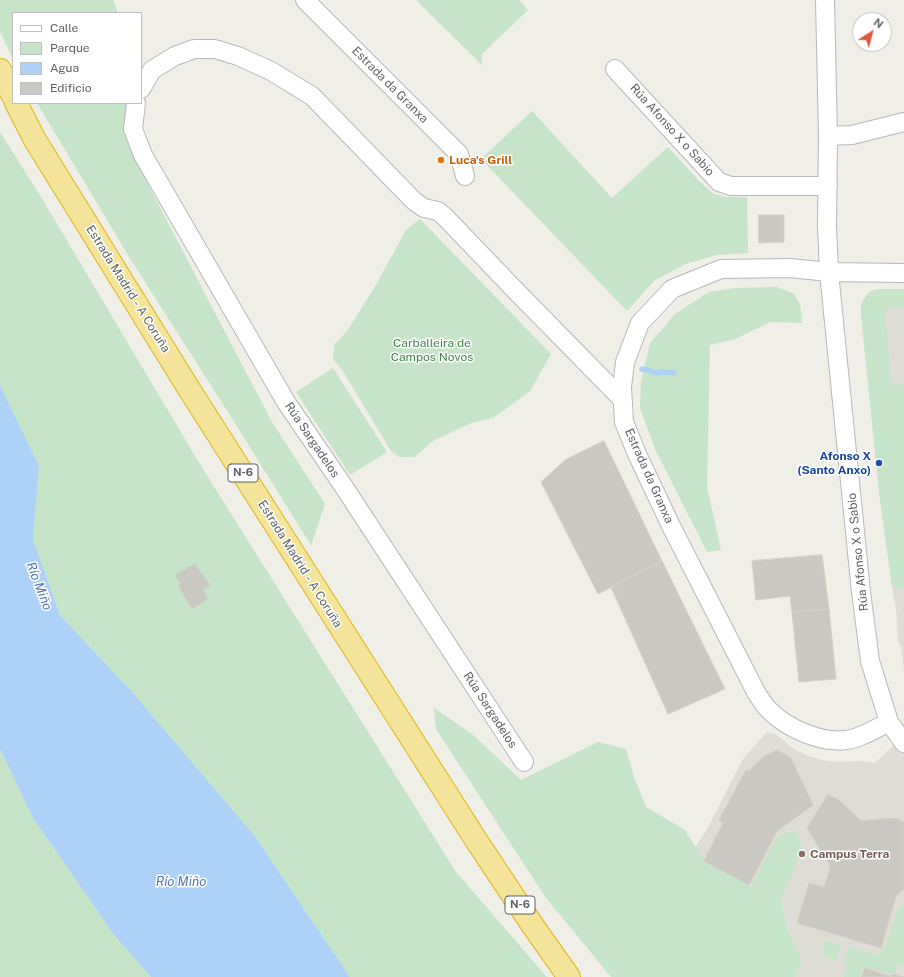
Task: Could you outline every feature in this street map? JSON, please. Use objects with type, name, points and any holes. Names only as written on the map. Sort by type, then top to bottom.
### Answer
[{"type":"highway","points":[[0,70],[12,94]]},
{"type":"highway","name":"Estrada Madrid - A Coruña","points":[[17,104],[35,140],[193,395],[476,840],[569,977]]},
{"type":"street","name":"Estrada da Granxa","points":[[305,0],[460,154],[465,176]]},
{"type":"street","name":"Rúa Afonso X o Sabio","points":[[825,0],[828,136],[827,226],[829,272],[861,592],[870,661],[889,722],[904,743]]},
{"type":"street","points":[[142,87],[152,70],[175,56],[194,49],[215,49],[238,56],[271,71],[312,96],[414,201],[424,208],[438,210],[514,290],[622,398]]},
{"type":"street","name":"Rúa Afonso X o Sabio","points":[[616,69],[719,182],[731,186],[828,186]]},
{"type":"street","name":"Rúa Sargadelos","points":[[136,104],[133,129],[143,155],[282,395],[524,762]]},
{"type":"street","points":[[828,136],[852,135],[904,122]]},
{"type":"street","name":"Estrada da Granxa","points":[[889,722],[852,739],[826,740],[804,733],[785,723],[769,711],[757,694],[672,528],[637,454],[624,422],[622,387],[625,362],[640,323],[672,289],[722,269],[790,268],[829,272],[904,273]]},
{"type":"shaded area","points":[[881,289],[904,289],[904,671],[901,647],[898,641],[896,608],[880,500],[861,310],[861,305],[868,293]]},
{"type":"shaded area","name":"Campus Terra","points":[[767,732],[775,734],[794,749],[822,760],[836,762],[860,761],[875,763],[904,735],[904,977],[796,977],[802,961],[788,930],[781,899],[704,861],[695,847],[706,831],[743,759]]},
{"type":"green space","points":[[0,0],[113,0],[118,12],[12,12],[12,57],[0,32]]},
{"type":"green space","points":[[416,0],[519,0],[528,10],[482,54],[482,65]]},
{"type":"green space","points":[[38,104],[128,104],[126,140],[141,171],[272,422],[325,504],[311,545],[233,420],[131,260]]},
{"type":"green space","points":[[532,111],[612,198],[668,147],[697,179],[714,194],[726,197],[747,197],[748,253],[717,255],[685,264],[654,281],[627,311],[481,159]]},
{"type":"green space","points":[[0,132],[41,197],[201,466],[456,872],[547,977],[350,977],[254,835],[134,694],[60,615],[33,539],[39,466],[0,385]]},
{"type":"green space","name":"Carballeira de Campos Novos","points":[[420,219],[551,354],[530,391],[493,418],[471,423],[431,442],[415,457],[399,457],[391,451],[343,371],[333,359],[334,345],[347,331],[358,314],[406,230]]},
{"type":"green space","points":[[777,287],[793,293],[800,304],[802,323],[770,322],[735,339],[710,345],[707,487],[721,550],[707,552],[656,451],[640,408],[641,382],[650,343],[675,314],[709,292],[736,288]]},
{"type":"green space","points":[[881,289],[904,289],[904,307],[885,308],[891,385],[904,384],[904,589],[892,586],[880,500],[861,316],[861,305],[867,295]]},
{"type":"green space","points":[[333,368],[387,452],[350,475],[296,392]]},
{"type":"green space","points":[[434,708],[472,734],[521,780],[598,742],[626,749],[634,777],[646,807],[685,830],[704,861],[751,886],[779,835],[797,830],[802,848],[781,899],[788,930],[802,961],[796,977],[611,977],[546,898],[436,729]]},
{"type":"green space","points":[[0,749],[33,818],[114,935],[151,977],[0,977]]},
{"type":"green space","points":[[904,904],[904,965],[898,964],[895,975],[863,966],[860,977],[844,977],[847,964],[843,963],[848,947],[878,955],[886,945],[897,911]]},
{"type":"green space","points":[[826,940],[841,945],[836,960],[821,955]]},
{"type":"water","name":"Río Miño","points":[[0,385],[39,466],[33,539],[60,615],[134,694],[254,835],[350,977],[151,977],[114,935],[33,818],[0,749]]},
{"type":"building","points":[[759,215],[784,215],[784,242],[759,243]]},
{"type":"building","points":[[604,441],[662,561],[598,594],[541,482],[565,460]]},
{"type":"building","points":[[822,555],[829,609],[792,612],[790,596],[756,600],[752,561]]},
{"type":"building","points":[[662,561],[725,689],[668,714],[611,587]]},
{"type":"building","points":[[195,564],[210,585],[203,589],[208,599],[192,609],[178,585],[181,584],[175,575]]},
{"type":"building","points":[[829,609],[836,679],[799,682],[792,612]]},
{"type":"building","points":[[777,750],[791,758],[813,805],[777,831],[749,885],[704,861],[723,823],[719,820],[746,770],[749,771],[762,758]]},
{"type":"building","points":[[828,795],[838,799],[861,821],[896,818],[904,822],[904,889],[896,896],[881,948],[797,923],[809,883],[824,887],[831,867],[807,828]]},
{"type":"building","points":[[865,968],[892,977],[862,977]]},
{"type":"building","points":[[892,974],[904,977],[892,977]]},
{"type":"waterway","points":[[642,369],[656,373],[674,373]]},
{"type":"place","name":"Luca's Grill","points":[[441,160]]},
{"type":"place","name":"Afonso X (Santo Anxo)","points":[[879,463]]},
{"type":"place","name":"Campus Terra","points":[[802,854]]}]
